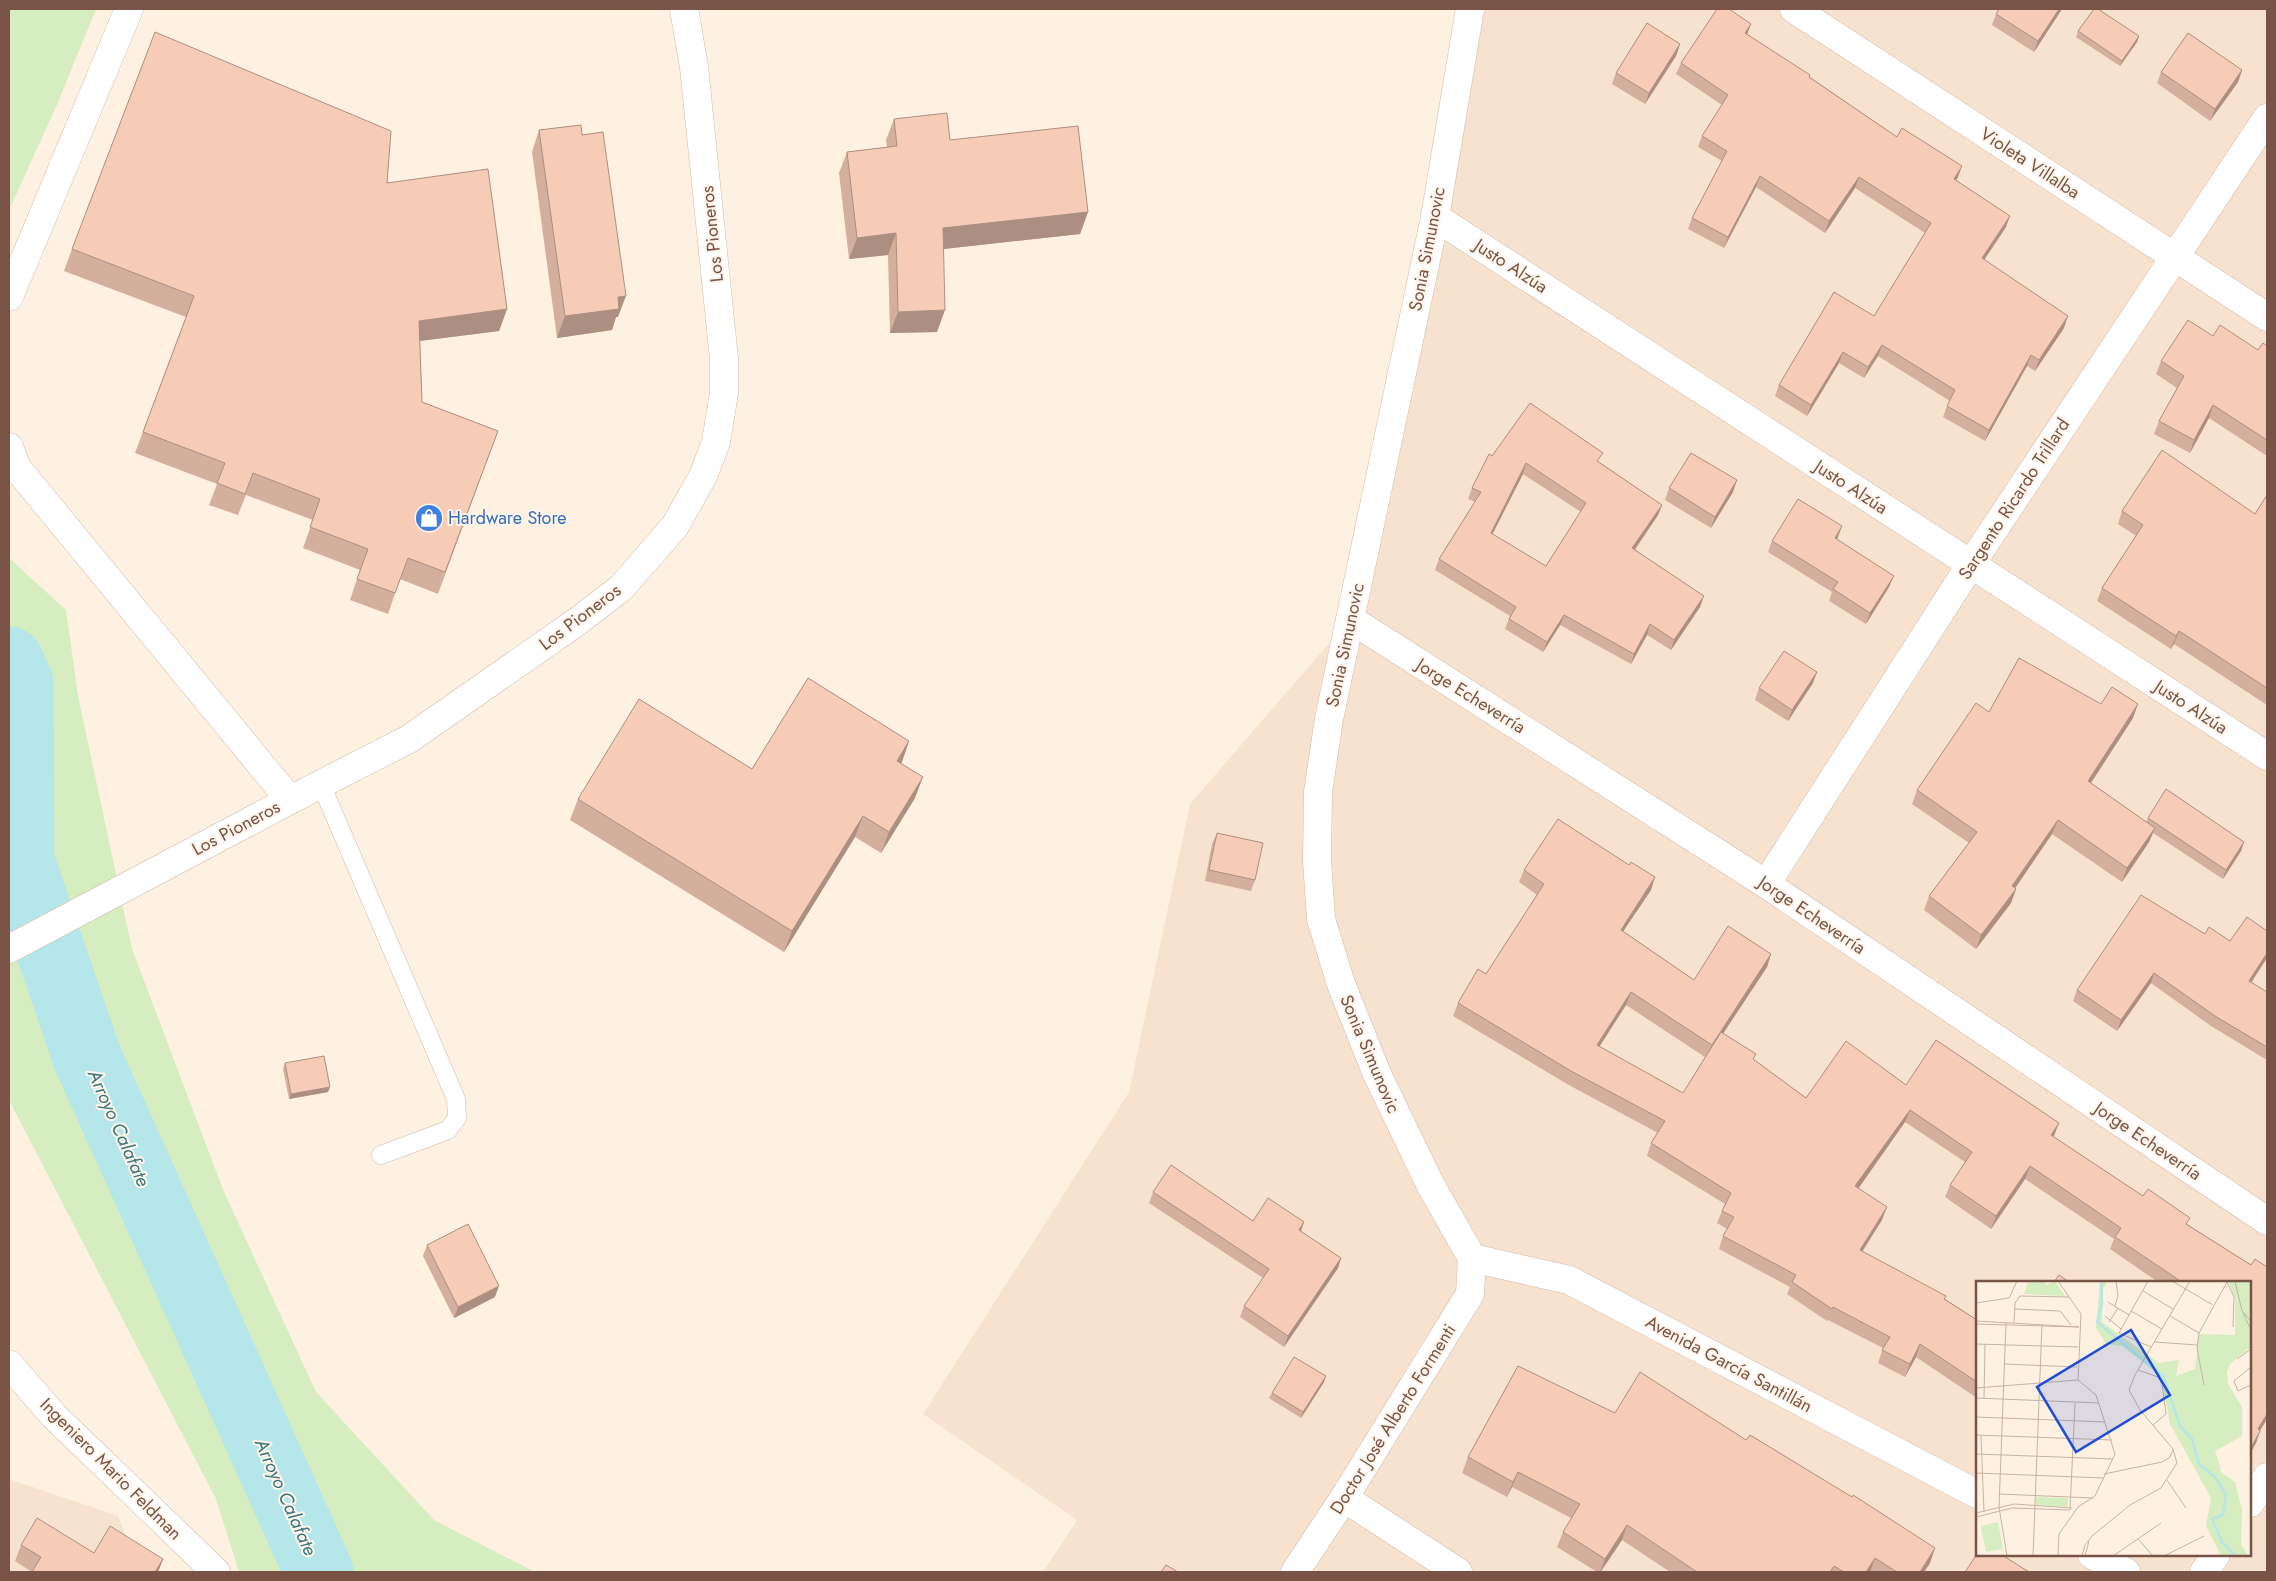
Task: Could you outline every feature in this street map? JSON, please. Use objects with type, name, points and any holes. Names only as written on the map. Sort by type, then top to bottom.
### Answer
[{"type":"street","points":[[9,297],[129,9]]},
{"type":"street","name":"Los Pioneros","points":[[9,949],[409,739],[578,621],[620,588],[675,526],[703,476],[716,442],[724,393],[724,359],[694,67],[684,9]]},
{"type":"street","name":"Sonia Simunovic","points":[[1470,9],[1434,217],[1329,719],[1318,792],[1316,861],[1321,918],[1340,984],[1377,1074],[1430,1184],[1472,1258]]},
{"type":"street","name":"Violeta Villalba","points":[[1794,9],[2267,317]]},
{"type":"street","name":"Sargento Ricardo Trillard","points":[[1766,884],[1970,564],[2267,118]]},
{"type":"street","name":"Justo Alzúa","points":[[1434,217],[2267,756]]},
{"type":"street","points":[[9,447],[17,468],[290,800]]},
{"type":"street","name":"Jorge Echeverría","points":[[1350,620],[1766,884],[2267,1220]]},
{"type":"street","name":"Avenida García Santillán","points":[[1472,1258],[1569,1280],[1976,1493]]},
{"type":"street","name":"Doctor José Alberto Formenti","points":[[1295,1572],[1344,1498],[1470,1294],[1472,1258]]},
{"type":"street","name":"Ingeniero Mario Feldman","points":[[9,1364],[54,1416],[216,1572]]},
{"type":"street","points":[[2251,1501],[2267,1477]]},
{"type":"street","points":[[1344,1498],[1458,1572]]},
{"type":"street","points":[[2094,1556],[2126,1572]]},
{"type":"street","points":[[2204,1572],[2215,1556]]},
{"type":"lane","points":[[321,784],[456,1098],[457,1118],[448,1130],[381,1155]]},
{"type":"shaded area","points":[[1470,9],[2267,9],[2267,1572],[1043,1572],[1077,1520],[923,1414],[1129,1092],[1190,804],[1350,619]]},
{"type":"shaded area","points":[[9,1479],[118,1516],[141,1572],[9,1572]]},
{"type":"green space","points":[[9,9],[96,9],[56,107],[9,210]]},
{"type":"green space","points":[[9,558],[66,610],[78,696],[132,949],[224,1192],[316,1392],[434,1520],[535,1572],[239,1572],[216,1499],[9,1100]]},
{"type":"building","points":[[1717,9],[1729,9],[1751,24],[1745,33],[1810,75],[1809,77],[1897,137],[1902,128],[1962,166],[1954,179],[2010,216],[1982,258],[2068,316],[2039,360],[2031,355],[1989,430],[1947,406],[1955,390],[1882,345],[1868,367],[1843,352],[1811,405],[1779,385],[1834,292],[1874,316],[1931,223],[1859,177],[1829,221],[1760,176],[1728,237],[1692,218],[1727,151],[1702,136],[1728,95],[1681,63]]},
{"type":"building","points":[[1999,9],[2059,9],[2038,41],[1996,14]]},
{"type":"building","points":[[2094,9],[2098,9],[2139,36],[2122,61],[2078,31]]},
{"type":"building","points":[[1647,23],[1680,44],[1649,93],[1616,73]]},
{"type":"building","points":[[155,32],[391,131],[387,183],[488,169],[507,309],[419,321],[422,402],[498,431],[445,572],[408,558],[395,593],[357,579],[368,549],[310,527],[320,499],[253,473],[245,494],[217,483],[225,463],[143,432],[194,296],[72,249]]},
{"type":"building","points":[[2188,33],[2242,70],[2215,109],[2161,72]]},
{"type":"building","points":[[947,113],[950,140],[1078,126],[1088,212],[943,228],[945,310],[898,312],[896,233],[857,238],[847,152],[897,146],[894,119]]},
{"type":"building","points":[[581,125],[582,135],[603,132],[626,296],[618,297],[619,309],[565,316],[539,130]]},
{"type":"building","points":[[2188,320],[2213,336],[2220,325],[2258,350],[2263,343],[2267,346],[2267,440],[2213,405],[2194,440],[2159,421],[2184,376],[2161,361]]},
{"type":"building","points":[[1530,403],[1603,453],[1597,461],[1662,505],[1632,548],[1704,596],[1674,640],[1650,624],[1634,654],[1564,615],[1547,642],[1509,619],[1516,607],[1439,559],[1481,492],[1472,488],[1489,454],[1492,456]],"holes":[[[1526,463],[1586,503],[1546,566],[1491,533]]]},
{"type":"building","points":[[2162,450],[2255,514],[2267,495],[2267,688],[2179,631],[2176,636],[2102,588],[2143,525],[2122,511]]},
{"type":"building","points":[[1691,453],[1737,480],[1715,517],[1669,488]]},
{"type":"building","points":[[1798,499],[1842,526],[1835,538],[1894,576],[1870,613],[1833,589],[1838,582],[1772,541]]},
{"type":"building","points":[[1784,651],[1817,672],[1792,710],[1759,688]]},
{"type":"building","points":[[2019,658],[2101,704],[2112,687],[2138,704],[2088,781],[2155,828],[2127,868],[2058,820],[2012,886],[2016,889],[1981,935],[1929,896],[1977,832],[1917,790],[1976,703],[1989,712]]},
{"type":"building","points":[[808,678],[909,741],[897,761],[923,777],[889,832],[863,816],[792,931],[578,799],[639,699],[752,769]]},
{"type":"building","points":[[2166,789],[2244,842],[2226,870],[2148,818]]},
{"type":"building","points":[[1558,819],[1629,865],[1631,862],[1655,877],[1621,930],[1694,980],[1728,926],[1771,954],[1712,1045],[1631,992],[1597,1045],[1683,1093],[1721,1032],[1756,1054],[1753,1059],[1806,1098],[1846,1041],[1906,1085],[1936,1040],[2059,1123],[2051,1135],[2143,1196],[2148,1189],[2190,1218],[2186,1224],[2251,1265],[2255,1259],[2267,1267],[2267,1414],[2258,1429],[2260,1431],[2251,1448],[2251,1281],[2178,1281],[2115,1237],[2121,1228],[2030,1166],[1996,1216],[1950,1185],[1972,1152],[1910,1110],[1855,1186],[1887,1207],[1860,1250],[1946,1296],[1944,1299],[1976,1319],[1976,1381],[1920,1344],[1910,1364],[1882,1350],[1890,1337],[1833,1307],[1832,1309],[1792,1282],[1796,1275],[1723,1236],[1734,1217],[1722,1211],[1731,1193],[1651,1143],[1665,1121],[1571,1071],[1458,1003],[1478,969],[1486,974],[1544,884],[1524,870]]},
{"type":"building","points":[[1217,833],[1263,843],[1255,880],[1209,870]]},
{"type":"building","points":[[2141,895],[2205,934],[2209,927],[2230,941],[2247,917],[2267,931],[2267,953],[2249,981],[2267,992],[2267,1047],[2215,1016],[2154,973],[2121,1020],[2077,990]]},
{"type":"building","points":[[324,1056],[330,1087],[291,1094],[285,1063]]},
{"type":"building","points":[[1171,1165],[1253,1221],[1268,1198],[1304,1222],[1299,1230],[1341,1258],[1288,1336],[1244,1306],[1269,1269],[1153,1192]]},
{"type":"building","points":[[468,1224],[499,1286],[458,1307],[427,1245]]},
{"type":"building","points":[[2059,1275],[2068,1281],[2055,1281]]},
{"type":"building","points":[[1294,1357],[1326,1376],[1303,1412],[1272,1393]]},
{"type":"building","points":[[1518,1366],[1615,1413],[1640,1372],[1746,1440],[1750,1435],[1852,1497],[1853,1495],[1935,1548],[1920,1572],[1897,1572],[1875,1558],[1866,1572],[1844,1572],[1834,1566],[1830,1572],[1697,1572],[1627,1525],[1605,1559],[1563,1532],[1580,1504],[1518,1472],[1513,1482],[1468,1457]]},
{"type":"building","points":[[37,1518],[94,1553],[110,1526],[163,1559],[155,1572],[32,1572],[41,1557],[21,1545]]},
{"type":"building","points":[[1976,1556],[2004,1556],[2029,1572],[1965,1572]]},
{"type":"building","points":[[1166,1565],[1178,1572],[1161,1572]]},
{"type":"waterway","name":"Arroyo Calafate","points":[[9,661],[19,683],[20,861],[87,1057],[319,1572]]},
{"type":"place","name":"Hardware Store","points":[[429,518]]}]
